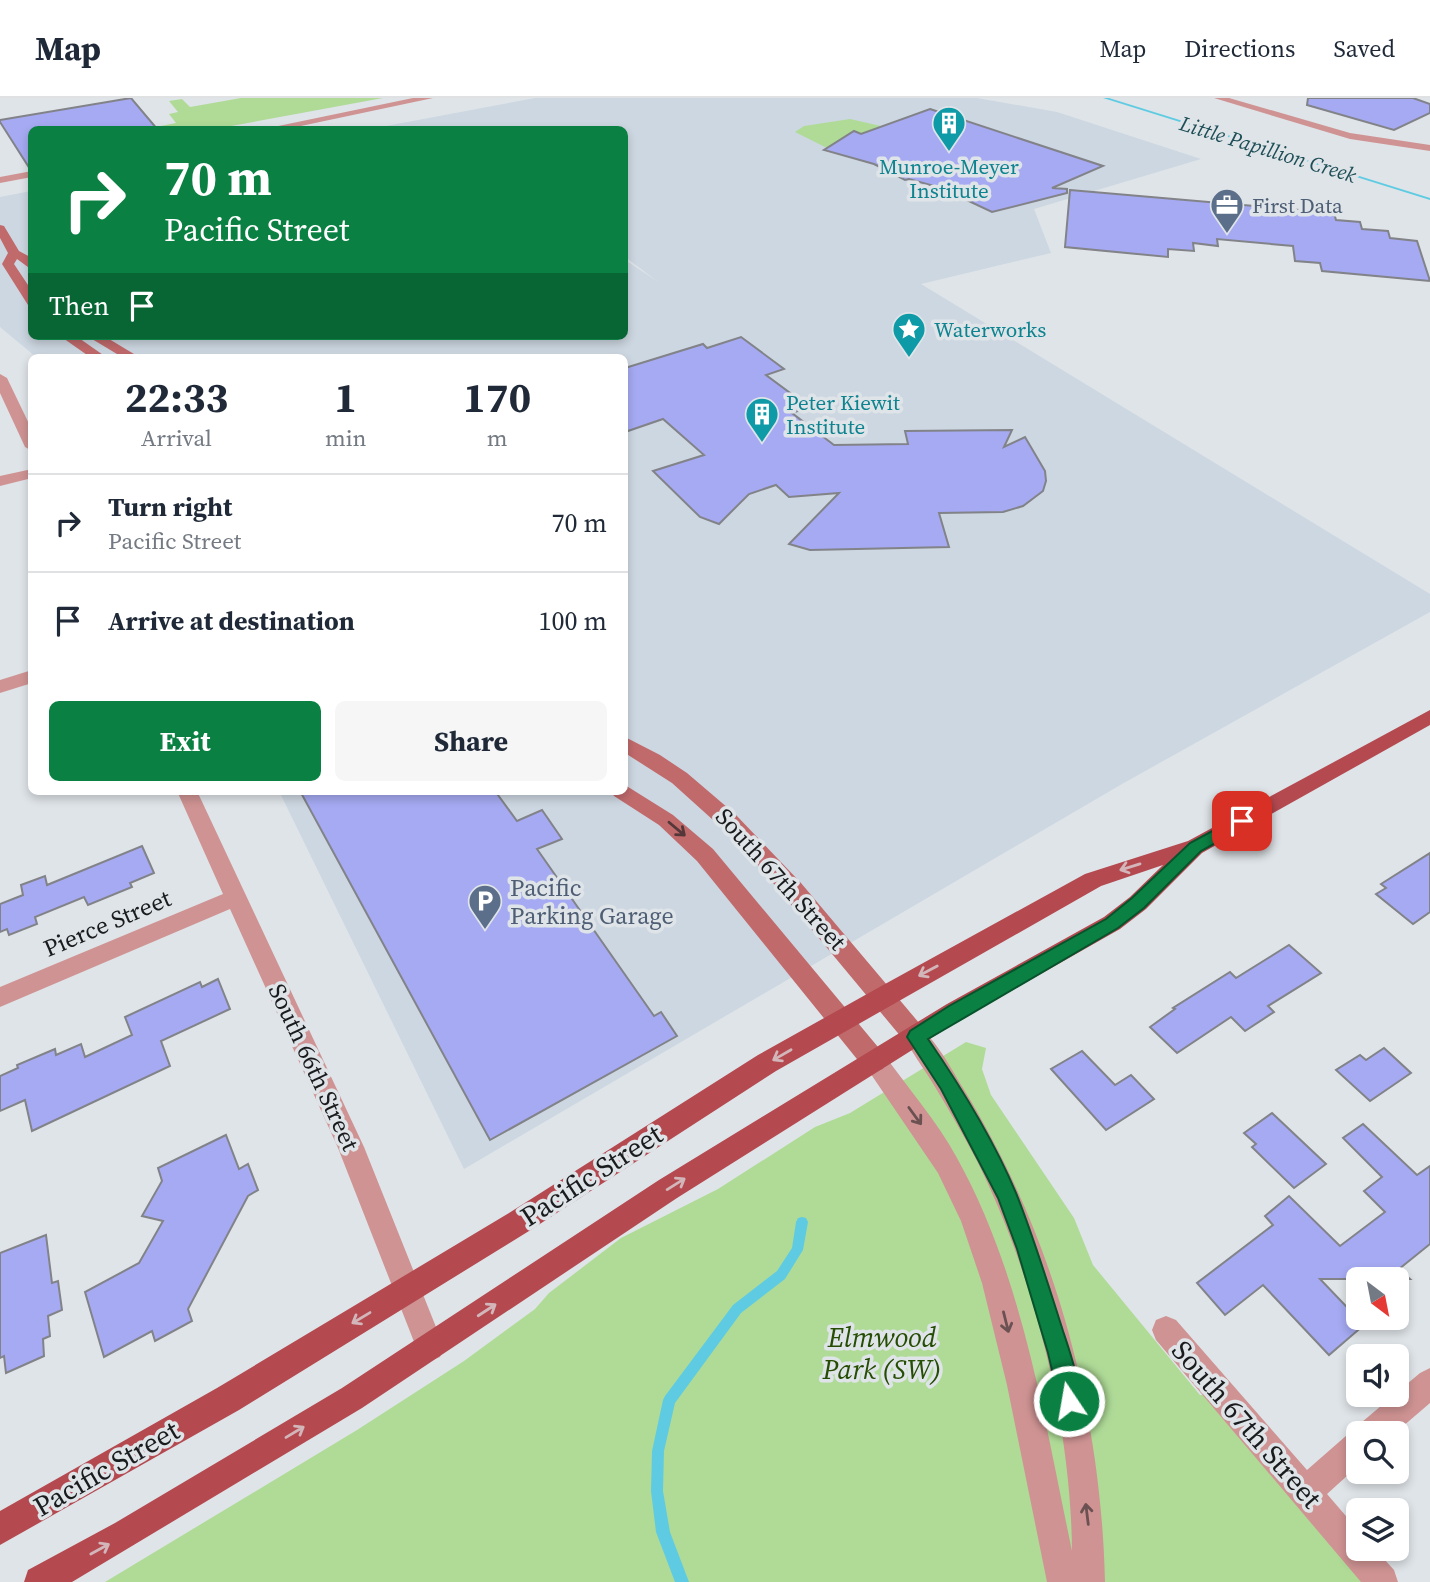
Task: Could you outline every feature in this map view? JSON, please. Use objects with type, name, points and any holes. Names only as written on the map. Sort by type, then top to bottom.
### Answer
[{"type":"main road","points":[[0,228],[14,253],[28,262]]},
{"type":"main road","points":[[14,253],[8,264],[28,296]]},
{"type":"main road","points":[[73,340],[94,354]]},
{"type":"main road","points":[[101,340],[127,354]]},
{"type":"main road","name":"Pacific Street","points":[[0,1529],[216,1406],[407,1290],[767,1063],[841,1020],[1093,880],[1195,847],[1430,717]]},
{"type":"main road","name":"South 67th Street","points":[[628,746],[685,781],[731,820],[884,996],[916,1037]]},
{"type":"main road","name":"South 67th Street","points":[[627,795],[666,820],[705,855],[874,1061]]},
{"type":"main road","name":"Pacific Street","points":[[40,1582],[162,1513],[352,1398],[668,1189],[955,1011],[1112,923],[1138,903],[1195,847]]},
{"type":"street","points":[[284,126],[428,98]]},
{"type":"street","points":[[1219,98],[1349,136],[1430,148]]},
{"type":"street","points":[[0,180],[28,175]]},
{"type":"street","points":[[0,377],[28,438]]},
{"type":"street","points":[[0,481],[28,473]]},
{"type":"street","points":[[0,687],[28,677]]},
{"type":"street","name":"South 66th Street","points":[[189,795],[351,1147],[430,1347]]},
{"type":"street","name":"Pierce Street","points":[[0,997],[235,898]]},
{"type":"street","points":[[916,1037],[979,1138],[1006,1194],[1027,1249],[1059,1353],[1079,1449],[1090,1543],[1089,1582]]},
{"type":"street","points":[[874,1061],[947,1164],[973,1218],[996,1283],[1019,1372],[1063,1582]]},
{"type":"street","name":"South 67th Street","points":[[1166,1330],[1382,1582]]},
{"type":"street","points":[[1387,1421],[1430,1383]]},
{"type":"street","points":[[1305,1492],[1346,1456]]},
{"type":"shaded area","points":[[535,98],[977,98],[1057,112],[1201,159],[1034,209],[1051,253],[921,284],[1430,594],[1430,612],[1122,784],[464,1169],[281,795],[628,795],[628,354],[32,354],[0,327],[0,197],[28,192],[28,340],[628,340],[628,262],[657,281],[628,259],[628,126],[386,126]]},
{"type":"green space","points":[[241,98],[383,98],[231,126],[161,126],[176,123],[169,114],[178,112],[169,101],[182,99],[190,107]]},
{"type":"green space","points":[[850,119],[881,126],[860,134],[854,131],[827,148],[795,132],[804,126]]},
{"type":"green space","name":"Elmwood Park (SW)","points":[[966,1042],[986,1048],[982,1069],[991,1095],[1074,1218],[1093,1265],[1200,1395],[1203,1395],[1362,1582],[105,1582],[357,1430],[464,1361],[535,1309],[549,1293],[621,1238],[718,1189],[815,1127],[850,1113]]},
{"type":"building","points":[[131,98],[155,126],[28,126],[28,166],[0,120]]},
{"type":"building","points":[[1308,98],[1413,98],[1430,104],[1430,113],[1394,130],[1307,105]]},
{"type":"building","name":"Munroe-Meyer Institute","points":[[930,109],[1103,166],[1052,188],[1067,189],[1067,193],[992,212],[941,188],[905,180],[874,164],[824,150],[854,131],[861,134]]},
{"type":"building","name":"First Data","points":[[1070,190],[1334,213],[1336,220],[1360,222],[1362,229],[1388,231],[1390,238],[1417,241],[1430,281],[1322,271],[1320,263],[1295,261],[1293,246],[1217,239],[1218,246],[1193,243],[1194,251],[1168,249],[1168,257],[1065,247]]},
{"type":"building","name":"Peter Kiewit Institute","points":[[741,337],[784,369],[766,375],[809,407],[792,413],[834,445],[908,444],[905,431],[1012,430],[1004,447],[1025,437],[1045,471],[1043,491],[1023,506],[1003,512],[939,513],[949,547],[810,550],[789,544],[839,493],[789,497],[776,485],[749,494],[719,524],[700,517],[653,471],[704,455],[663,419],[628,431],[628,367],[703,344],[707,348]]},
{"type":"building","name":"Pacific Parking Garage","points":[[302,795],[498,795],[517,821],[542,810],[562,839],[537,849],[654,1016],[661,1012],[677,1036],[490,1140]]},
{"type":"building","points":[[142,846],[154,873],[130,883],[132,887],[88,905],[84,897],[35,917],[37,924],[9,935],[7,929],[0,932],[0,904],[23,895],[21,885],[45,876],[47,885]]},
{"type":"building","points":[[1430,853],[1430,912],[1413,924],[1376,894],[1386,888],[1381,884]]},
{"type":"building","points":[[1289,945],[1321,973],[1268,1006],[1274,1012],[1245,1031],[1231,1017],[1177,1053],[1150,1027],[1175,1009],[1173,1008],[1230,972],[1236,978]]},
{"type":"building","points":[[218,979],[230,1009],[161,1041],[170,1066],[32,1131],[25,1100],[0,1111],[0,1076],[18,1068],[17,1065],[55,1049],[56,1055],[81,1044],[85,1057],[132,1035],[125,1017],[200,982],[202,987]]},
{"type":"building","points":[[1384,1048],[1411,1073],[1370,1101],[1336,1070],[1360,1055],[1366,1060]]},
{"type":"building","points":[[1082,1051],[1115,1085],[1131,1075],[1154,1099],[1106,1130],[1051,1069]]},
{"type":"building","points":[[1272,1113],[1326,1164],[1294,1188],[1252,1147],[1256,1144],[1244,1133]]},
{"type":"building","points":[[1363,1124],[1417,1175],[1430,1166],[1430,1244],[1401,1267],[1346,1267],[1346,1279],[1320,1279],[1346,1306],[1346,1330],[1358,1330],[1329,1355],[1263,1285],[1225,1315],[1197,1283],[1273,1225],[1265,1216],[1289,1196],[1340,1246],[1385,1212],[1364,1191],[1382,1177],[1343,1138]]},
{"type":"building","points":[[226,1135],[239,1169],[248,1164],[258,1190],[248,1196],[188,1309],[192,1321],[155,1341],[152,1331],[104,1357],[85,1292],[139,1263],[163,1221],[142,1216],[162,1181],[158,1168]]},
{"type":"building","points":[[46,1235],[52,1283],[58,1281],[62,1310],[48,1316],[50,1336],[43,1339],[44,1356],[6,1373],[4,1356],[0,1358],[0,1253]]},
{"type":"waterway","name":"Little Papillion Creek","points":[[1105,98],[1430,199]]},
{"type":"waterway","points":[[682,1582],[663,1532],[657,1491],[658,1451],[669,1400],[737,1309],[781,1275],[797,1250],[802,1222]]},
{"type":"place","name":"Munroe-Meyer Institute","points":[[949,153]]},
{"type":"place","name":"First Data","points":[[1227,235]]},
{"type":"place","name":"Waterworks","points":[[909,359]]},
{"type":"place","name":"Peter Kiewit Institute","points":[[762,444]]},
{"type":"place","name":"Pacific Parking Garage","points":[[485,931]]},
{"type":"route","points":[[1069,1401],[1059,1353],[1027,1249],[1006,1194],[979,1138],[916,1037],[955,1011],[1112,923],[1138,903],[1195,847],[1242,821]]}]
